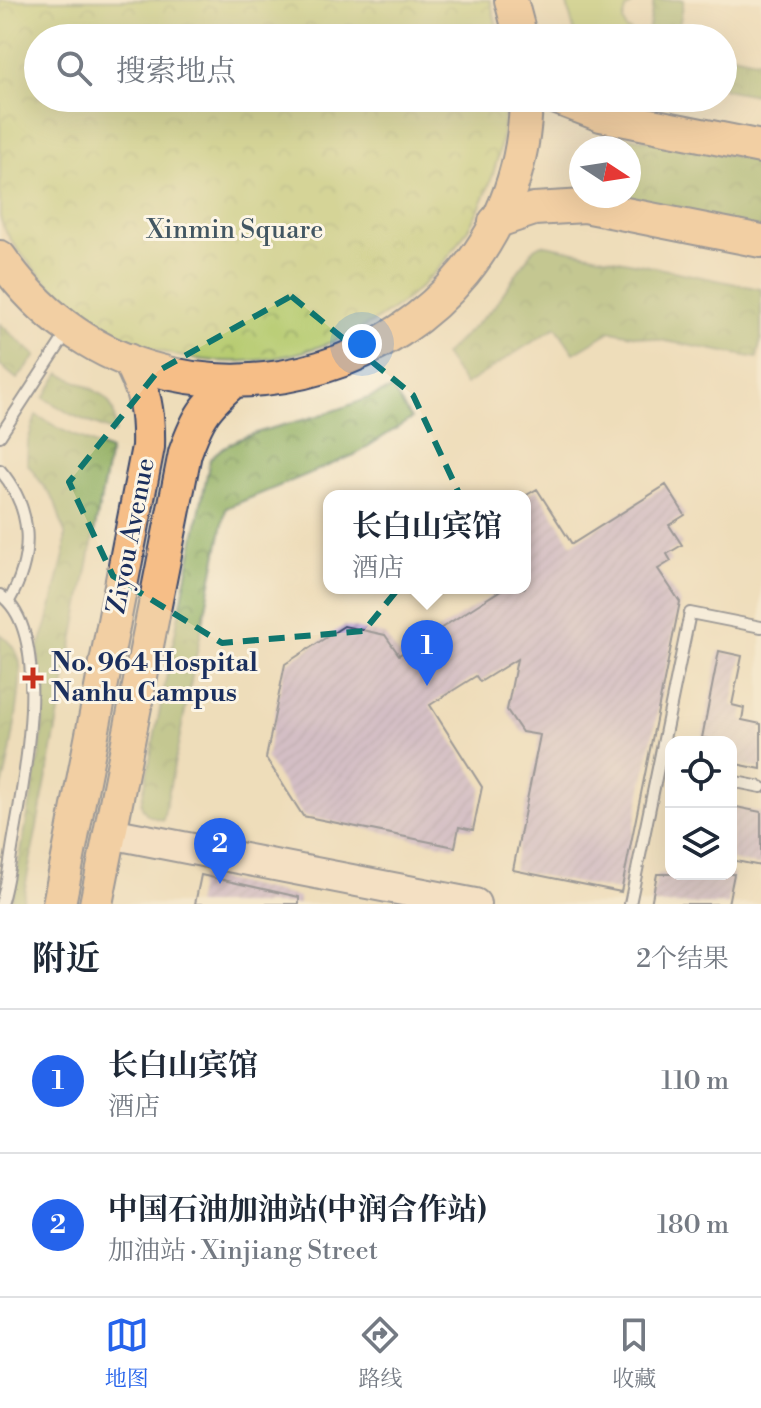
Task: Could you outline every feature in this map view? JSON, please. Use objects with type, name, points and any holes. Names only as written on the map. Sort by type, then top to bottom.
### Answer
[{"type":"main road","points":[[0,257],[10,280],[71,328],[128,360],[196,379],[234,381],[291,376],[322,369],[380,343],[407,326],[454,283],[474,258],[495,222],[515,172],[525,112]]},
{"type":"main road","points":[[593,112],[761,147]]},
{"type":"main road","points":[[495,222],[534,209],[560,205],[585,206],[761,241]]},
{"type":"main road","name":"Ziyou Avenue","points":[[59,904],[148,447],[146,401],[140,381],[128,360]]},
{"type":"main road","name":"Ziyou Avenue","points":[[96,904],[185,453],[197,420],[210,402],[234,381]]},
{"type":"street","points":[[110,833],[475,904]]},
{"type":"lane","points":[[0,436],[71,328]]},
{"type":"lane","points":[[0,470],[18,496],[28,532],[25,568],[5,598],[19,615],[25,631],[31,717],[27,765],[1,904]]},
{"type":"lane","points":[[669,736],[690,613],[761,627]]},
{"type":"lane","points":[[630,904],[665,759]]},
{"type":"lane","points":[[737,782],[761,787]]},
{"type":"highlighted area","points":[[291,296],[413,395],[465,506],[364,631],[222,643],[113,576],[69,482],[158,371]]},
{"type":"green space","name":"Xinmin Square","points":[[0,0],[490,0],[496,24],[24,24],[24,112],[503,112],[492,177],[458,244],[407,299],[343,337],[272,358],[198,359],[125,338],[51,286],[17,248],[0,217]]},
{"type":"green space","points":[[566,0],[639,0],[626,9],[624,24],[572,24]]},
{"type":"green space","points":[[654,0],[684,0],[680,24],[650,24]]},
{"type":"green space","points":[[737,56],[761,61],[761,96],[737,92]]},
{"type":"green space","points":[[641,139],[761,161],[761,228],[641,204]]},
{"type":"green space","points":[[541,244],[761,289],[761,339],[757,358],[611,331],[574,353],[556,327],[465,385],[444,355],[493,308],[534,248]]},
{"type":"green space","points":[[0,324],[36,356],[17,379],[0,365]]},
{"type":"green space","points":[[60,373],[107,400],[115,419],[114,432],[72,415],[44,398]]},
{"type":"green space","points":[[392,389],[411,419],[354,455],[226,508],[163,820],[149,815],[141,804],[210,459],[233,442],[248,436],[327,413]]},
{"type":"green space","points":[[36,415],[110,451],[22,904],[11,904],[40,752],[43,722],[38,649],[65,551],[65,534],[55,502],[27,463],[28,441]]},
{"type":"green space","points":[[0,634],[16,651],[20,684],[15,725],[0,792]]},
{"type":"building","points":[[666,485],[685,515],[669,525],[682,545],[667,554],[671,561],[658,569],[680,602],[621,892],[513,870],[540,735],[522,732],[507,710],[517,659],[480,682],[476,676],[430,705],[482,787],[473,830],[459,827],[455,847],[303,816],[266,758],[285,664],[344,626],[385,635],[399,655],[495,594],[531,594],[531,492],[537,489],[572,544]]},
{"type":"building","points":[[719,651],[742,656],[732,705],[744,708],[742,720],[761,724],[761,769],[737,764],[737,736],[702,736]]},
{"type":"building","points":[[737,807],[761,812],[761,866],[737,861]]},
{"type":"building","points":[[657,874],[665,874],[665,880],[733,880],[728,904],[651,904]]},
{"type":"building","points":[[201,875],[299,897],[299,904],[195,904]]},
{"type":"place","name":"No. 964 Hospital Nanhu Campus","points":[[33,678]]},
{"type":"place","name":"长白山宾馆","points":[[427,686]]},
{"type":"place","name":"中国石油加油站(中润合作站)","points":[[220,884]]}]
